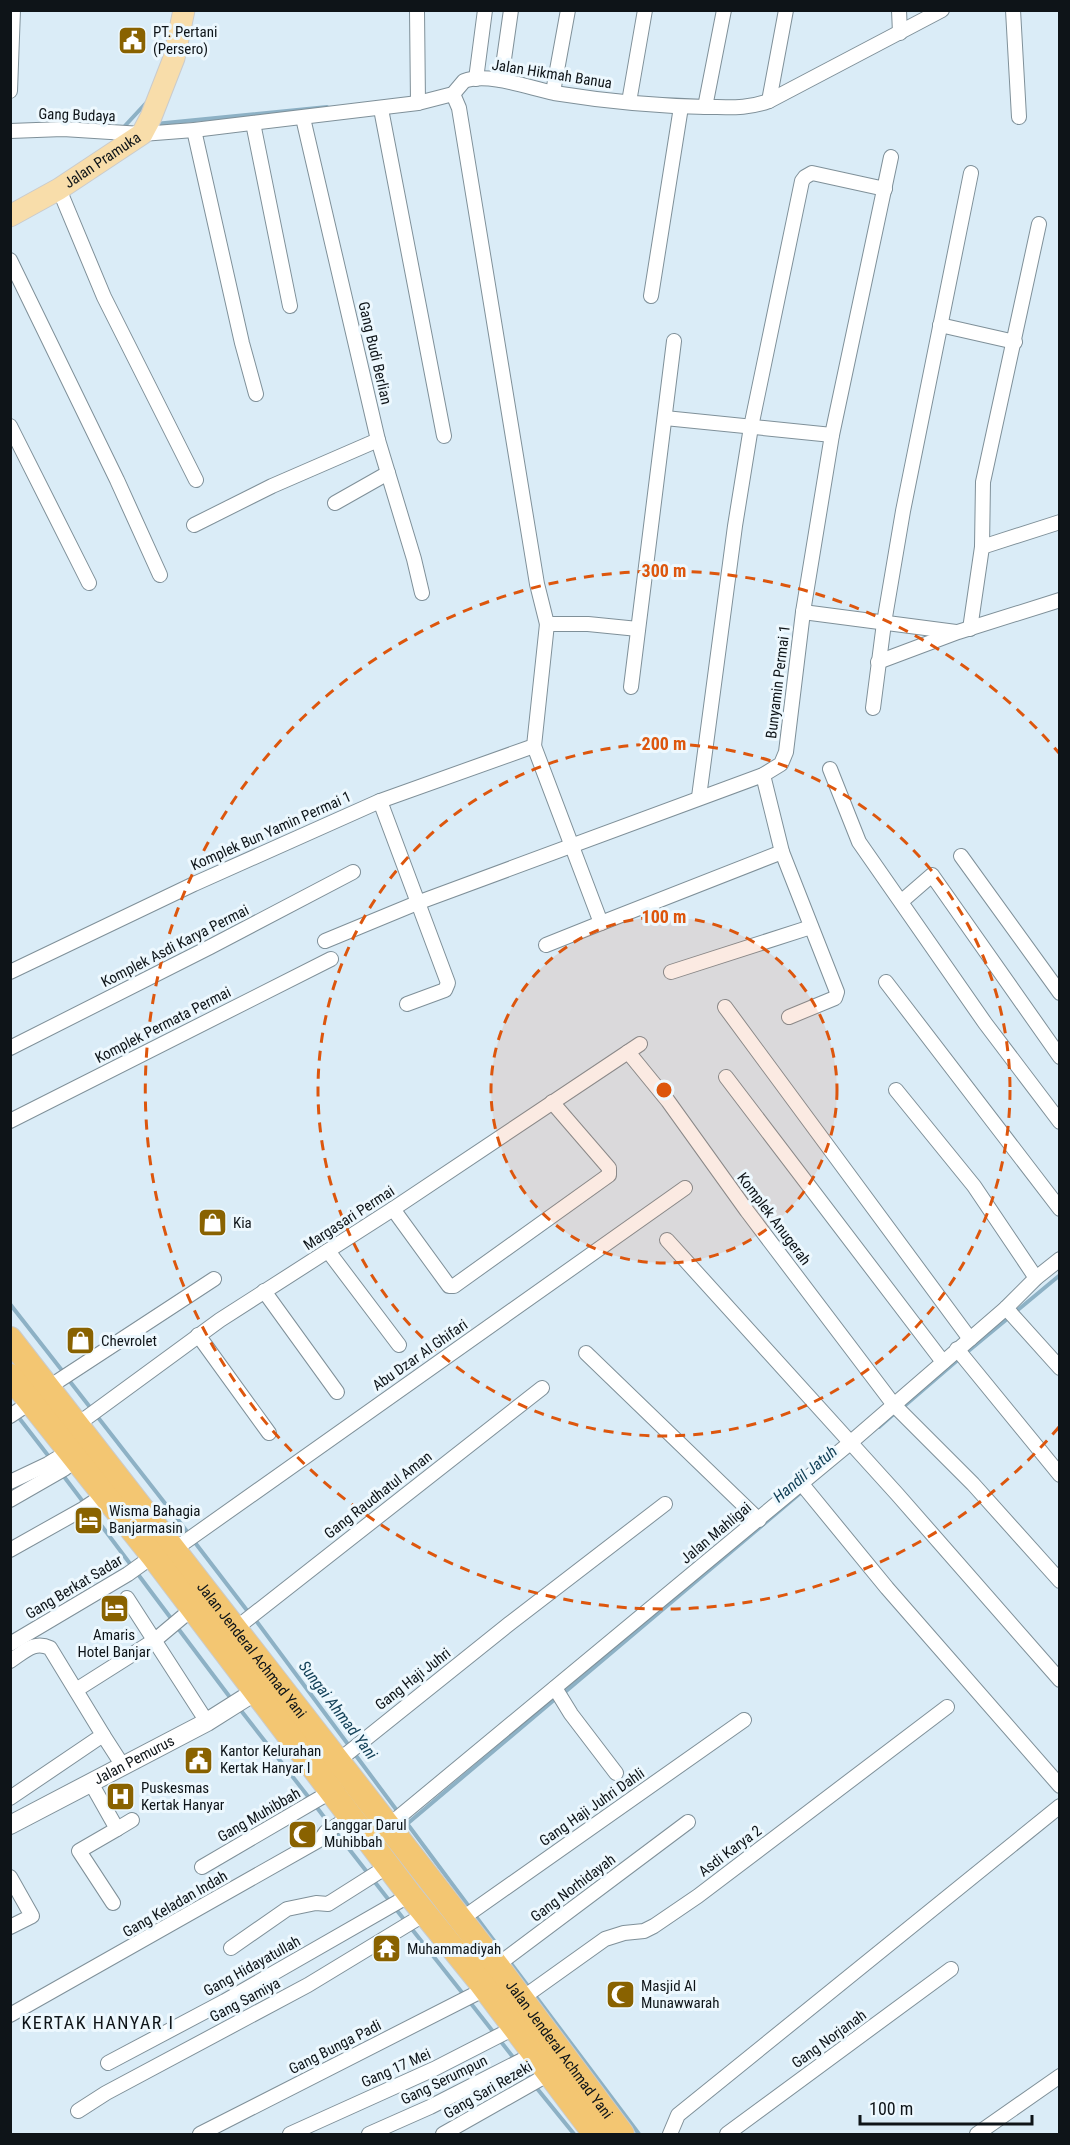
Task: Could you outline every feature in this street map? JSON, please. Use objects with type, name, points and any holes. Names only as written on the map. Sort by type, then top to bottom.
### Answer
[{"type":"highway","name":"Jalan Jenderal Achmad Yani","points":[[10,1339],[37,1397],[61,1463],[93,1503],[163,1553],[247,1620],[347,1753],[393,1823],[468,1915],[503,2033],[539,2080],[595,2134]]},
{"type":"highway","name":"Jalan Jenderal Achmad Yani","points":[[10,1376],[37,1397],[91,1414],[163,1553],[180,1619],[414,1921],[488,1978],[529,1993],[622,2134]]},
{"type":"main road","name":"Jalan Pramuka","points":[[10,216],[59,189],[142,134],[152,117],[174,58],[184,10]]},
{"type":"street","points":[[10,91],[13,10]]},
{"type":"street","points":[[417,10],[418,103]]},
{"type":"street","points":[[476,79],[485,10]]},
{"type":"street","points":[[501,80],[511,10]]},
{"type":"street","points":[[553,92],[568,10]]},
{"type":"street","points":[[629,102],[645,10]]},
{"type":"street","points":[[705,107],[724,10]]},
{"type":"street","points":[[769,101],[786,10]]},
{"type":"street","points":[[899,10],[900,33]]},
{"type":"street","name":"Jalan Hikmah Banua","points":[[142,134],[303,118],[418,103],[453,94],[464,81],[476,79],[501,80],[553,92],[629,102],[681,107],[750,107],[769,101],[942,10]]},
{"type":"street","points":[[1013,10],[1019,117]]},
{"type":"street","points":[[453,94],[459,108],[537,584],[547,624],[534,746],[601,923]]},
{"type":"street","points":[[651,296],[681,107]]},
{"type":"street","points":[[381,108],[444,436]]},
{"type":"street","name":"Gang Budi Berlian","points":[[303,118],[378,440],[422,593]]},
{"type":"street","points":[[253,123],[290,306]]},
{"type":"street","name":"Gang Budaya","points":[[10,131],[63,129],[142,134]]},
{"type":"street","points":[[194,130],[242,344],[256,394]]},
{"type":"street","name":"Bunyamin Permai 1","points":[[325,941],[417,903],[699,797],[764,775],[781,764],[786,752],[803,612],[832,435],[891,157]]},
{"type":"street","points":[[699,797],[735,526],[751,427],[802,181],[812,173],[885,189]]},
{"type":"street","points":[[873,708],[878,662],[903,511],[971,173]]},
{"type":"street","points":[[59,189],[104,297],[196,480]]},
{"type":"street","points":[[964,630],[982,547],[983,482],[1039,224]]},
{"type":"street","points":[[10,260],[160,575]]},
{"type":"street","points":[[940,325],[1015,342]]},
{"type":"street","points":[[631,687],[674,341]]},
{"type":"street","points":[[665,418],[832,435]]},
{"type":"street","points":[[10,426],[89,583]]},
{"type":"street","points":[[194,525],[272,486],[378,440]]},
{"type":"street","points":[[335,502],[388,473]]},
{"type":"street","points":[[982,547],[1059,522]]},
{"type":"street","points":[[878,662],[964,630],[1059,600]]},
{"type":"street","points":[[803,612],[884,623],[964,630]]},
{"type":"street","points":[[547,624],[588,624],[638,629]]},
{"type":"street","name":"Komplek Bun Yamin Permai 1","points":[[10,972],[194,884],[380,801],[534,746]]},
{"type":"street","points":[[830,769],[860,842],[985,1023],[1059,1122]]},
{"type":"street","points":[[764,775],[782,852],[837,992],[836,997],[789,1017]]},
{"type":"street","points":[[380,801],[447,977],[448,986],[445,990],[407,1004]]},
{"type":"street","points":[[546,945],[782,852]]},
{"type":"street","points":[[961,856],[1059,993]]},
{"type":"street","name":"Komplek Asdi Karya Permai","points":[[10,1048],[353,872]]},
{"type":"street","points":[[902,901],[932,874],[1059,1057]]},
{"type":"street","points":[[671,972],[811,927]]},
{"type":"street","name":"Komplek Permata Permai","points":[[10,1121],[331,959]]},
{"type":"street","points":[[886,982],[1059,1209]]},
{"type":"street","points":[[725,1007],[970,1339]]},
{"type":"street","name":"Margasari Permai","points":[[91,1414],[198,1335],[393,1209],[634,1048]]},
{"type":"street","name":"Komplek Anugerah","points":[[634,1048],[668,1101],[747,1211],[897,1408],[973,1484],[1059,1581]]},
{"type":"street","points":[[726,1077],[943,1362]]},
{"type":"street","points":[[896,1090],[974,1186],[1036,1278]]},
{"type":"street","points":[[393,1209],[449,1286],[454,1286],[609,1175],[609,1168],[552,1102]]},
{"type":"street","name":"Abu Dzar Al Ghifari","points":[[163,1553],[685,1188]]},
{"type":"street","points":[[667,1239],[854,1446],[1059,1680]]},
{"type":"street","points":[[328,1251],[399,1345]]},
{"type":"street","name":"Jalan Mahligai","points":[[393,1823],[759,1520],[854,1446],[897,1408],[943,1362],[961,1354],[970,1339],[1010,1312],[1036,1278],[1059,1259]]},
{"type":"street","points":[[37,1397],[214,1278]]},
{"type":"street","points":[[264,1291],[337,1392]]},
{"type":"street","points":[[1010,1312],[1059,1368]]},
{"type":"street","points":[[198,1335],[269,1433]]},
{"type":"street","points":[[586,1353],[759,1520]]},
{"type":"street","points":[[961,1354],[1059,1475]]},
{"type":"street","name":"Gang Raudhatul Aman","points":[[247,1620],[542,1388]]},
{"type":"street","points":[[10,1482],[61,1463]]},
{"type":"street","points":[[10,1500],[61,1463]]},
{"type":"street","points":[[804,1487],[887,1588],[1059,1786]]},
{"type":"street","points":[[10,1550],[93,1503]]},
{"type":"street","name":"Gang Haji Juhri","points":[[347,1753],[665,1504]]},
{"type":"street","name":"Gang Berkat Sadar","points":[[10,1644],[163,1553]]},
{"type":"street","points":[[127,1598],[207,1722]]},
{"type":"street","points":[[76,1690],[154,1640],[180,1619]]},
{"type":"street","points":[[10,1660],[35,1645],[42,1644],[50,1648],[123,1766]]},
{"type":"street","points":[[555,1688],[571,1714],[616,1773]]},
{"type":"street","name":"Jalan Pemurus","points":[[12,1820],[91,1783],[207,1722],[241,1700]]},
{"type":"street","name":"Asdi Karya 2","points":[[529,1993],[606,1939],[624,1933],[644,1931],[689,1902],[947,1707]]},
{"type":"street","name":"Gang Haji Juhri Dahli","points":[[468,1915],[744,1720]]},
{"type":"street","points":[[10,1798],[103,1735]]},
{"type":"street","points":[[91,1783],[117,1829]]},
{"type":"street","name":"Gang Muhibbah","points":[[202,1867],[320,1798]]},
{"type":"street","points":[[670,2134],[678,2115],[1059,1806]]},
{"type":"street","points":[[113,1904],[79,1851],[132,1820]]},
{"type":"street","name":"Gang Norhidayah","points":[[488,1978],[688,1822]]},
{"type":"street","name":"Gang Keladan Indah","points":[[10,2015],[321,1839],[339,1824]]},
{"type":"street","points":[[231,1948],[287,1909],[316,1902],[328,1904],[378,1873]]},
{"type":"street","points":[[10,1877],[32,1916],[10,1927]]},
{"type":"street","name":"Gang Hidayatullah","points":[[108,2062],[225,2001],[399,1902]]},
{"type":"street","name":"Gang Samiya","points":[[78,2111],[116,2088],[308,1985],[414,1921]]},
{"type":"street","name":"Gang Norjanah","points":[[727,2134],[951,1969]]},
{"type":"street","name":"Gang Bunga Padi","points":[[200,2134],[488,1978]]},
{"type":"street","name":"Gang 17 Mei","points":[[290,2134],[434,2069],[503,2033]]},
{"type":"street","name":"Gang Serumpun","points":[[369,2134],[523,2060]]},
{"type":"street","points":[[977,2134],[1059,2076]]},
{"type":"street","name":"Gang Sari Rezeki","points":[[443,2134],[539,2080]]},
{"type":"waterway","points":[[122,129],[147,102]]},
{"type":"waterway","points":[[155,124],[327,107]]},
{"type":"waterway","name":"Handil Jatuh","points":[[966,1353],[1060,1275]]},
{"type":"waterway","name":"Sungai Ahmad Yani","points":[[10,1304],[64,1373]]},
{"type":"waterway","name":"Handil Jatuh","points":[[902,1408],[960,1358]]},
{"type":"waterway","name":"Sungai Ahmad Yani","points":[[68,1379],[189,1534]]},
{"type":"waterway","name":"Handil Jatuh","points":[[879,1427],[896,1412]]},
{"type":"waterway","name":"Sungai Ahmad Yani","points":[[16,1414],[50,1458]]},
{"type":"waterway","name":"Sungai Ahmad Yani","points":[[62,1474],[84,1503]]},
{"type":"waterway","name":"Handil Jatuh","points":[[565,1692],[804,1490]]},
{"type":"waterway","name":"Sungai Ahmad Yani","points":[[89,1509],[173,1621]]},
{"type":"waterway","name":"Sungai Ahmad Yani","points":[[193,1540],[249,1613]]},
{"type":"waterway","name":"Sungai Ahmad Yani","points":[[254,1618],[350,1747]]},
{"type":"waterway","name":"Sungai Ahmad Yani","points":[[177,1627],[232,1700]]},
{"type":"waterway","name":"Handil Jatuh","points":[[407,1824],[554,1700]]},
{"type":"waterway","name":"Sungai Ahmad Yani","points":[[239,1708],[310,1799]]},
{"type":"waterway","name":"Sungai Ahmad Yani","points":[[354,1753],[398,1812]]},
{"type":"waterway","name":"Sungai Ahmad Yani","points":[[315,1805],[330,1825]]},
{"type":"waterway","name":"Sungai Ahmad Yani","points":[[403,1818],[470,1908]]},
{"type":"waterway","name":"Sungai Ahmad Yani","points":[[335,1831],[406,1922]]},
{"type":"waterway","name":"Sungai Ahmad Yani","points":[[474,1914],[639,2134]]},
{"type":"waterway","name":"Sungai Ahmad Yani","points":[[411,1928],[464,1995]]},
{"type":"waterway","name":"Sungai Ahmad Yani","points":[[469,2001],[531,2080]]},
{"type":"waterway","name":"Sungai Ahmad Yani","points":[[535,2086],[574,2134]]},
{"type":"place","name":"PT. Pertani (Persero)","points":[[132,41]]},
{"type":"place","name":"Kia","points":[[212,1223]]},
{"type":"place","name":"Chevrolet","points":[[80,1341]]},
{"type":"place","name":"Wisma Bahagia Banjarmasin","points":[[88,1520]]},
{"type":"place","name":"Amaris Hotel Banjar","points":[[114,1608]]},
{"type":"place","name":"Kantor Kelurahan Kertak Hanyar I","points":[[199,1760]]},
{"type":"place","name":"Puskesmas Kertak Hanyar","points":[[120,1797]]},
{"type":"place","name":"Langgar Darul Muhibbah","points":[[303,1834]]},
{"type":"place","name":"Muhammadiyah","points":[[386,1949]]},
{"type":"place","name":"Masjid Al Munawwarah","points":[[620,1995]]},
{"type":"district","name":"KERTAK HANYAR I","points":[[98,2022]]}]
